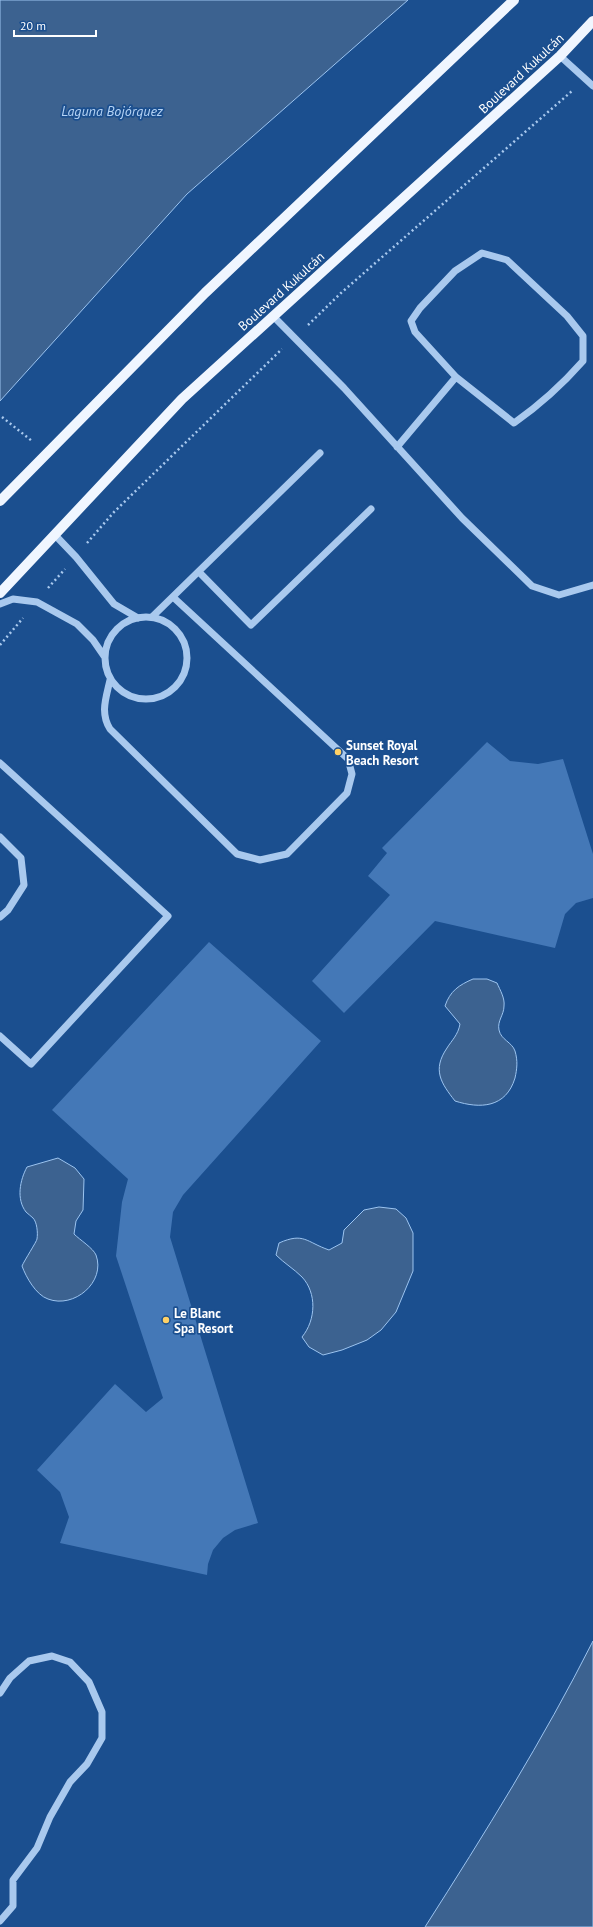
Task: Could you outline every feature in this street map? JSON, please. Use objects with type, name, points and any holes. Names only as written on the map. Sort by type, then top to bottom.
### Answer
[{"type":"main road","points":[[0,501],[205,293],[514,0]]},
{"type":"main road","name":"Boulevard Kukulcán","points":[[0,593],[182,399],[560,56],[593,21]]},
{"type":"lane","points":[[560,56],[593,86]]},
{"type":"lane","points":[[482,253],[507,260],[568,316],[583,336],[583,361],[558,389],[514,423],[456,377],[415,332],[412,321],[420,308],[455,271],[482,253]]},
{"type":"lane","points":[[273,316],[462,518],[532,586],[559,594],[593,585]]},
{"type":"lane","points":[[397,447],[456,377]]},
{"type":"lane","points":[[152,617],[320,453]]},
{"type":"lane","points":[[199,572],[251,626],[371,509]]},
{"type":"lane","points":[[55,535],[76,557],[114,604],[138,618]]},
{"type":"lane","points":[[110,680],[103,712],[110,729],[237,854],[260,860],[287,854],[347,793],[352,774],[348,758],[173,597]]},
{"type":"lane","points":[[0,604],[13,599],[37,602],[77,624],[93,640],[104,656]]},
{"type":"lane","points":[[152,617],[164,621],[176,630],[183,640],[187,653],[187,666],[182,679],[173,689],[161,697],[148,700],[134,698],[121,692],[110,680],[105,669],[104,656],[107,642],[115,630],[126,622],[138,618],[152,617]]},
{"type":"lane","points":[[0,763],[168,916],[31,1064],[0,1036]]},
{"type":"lane","points":[[0,837],[21,858],[24,885],[8,910],[0,917]]},
{"type":"lane","points":[[0,1693],[10,1678],[29,1661],[52,1656],[70,1662],[89,1682],[102,1712],[102,1738],[87,1764],[70,1782],[50,1817],[38,1848],[13,1880],[13,1906],[0,1921]]},
{"type":"path","points":[[2,417],[35,443]]},
{"type":"water","name":"Laguna Bojórquez","points":[[0,0],[408,0],[187,194],[0,401]]},
{"type":"water","points":[[473,979],[487,979],[497,983],[504,1000],[504,1009],[499,1024],[499,1030],[502,1036],[514,1048],[517,1062],[515,1078],[511,1088],[499,1101],[483,1105],[464,1104],[455,1101],[442,1082],[439,1070],[442,1056],[456,1034],[460,1024],[445,1006],[452,992]]},
{"type":"water","points":[[58,1158],[75,1168],[84,1179],[83,1210],[76,1221],[74,1234],[94,1252],[98,1265],[96,1275],[86,1291],[77,1297],[58,1301],[48,1299],[39,1294],[29,1280],[22,1266],[37,1239],[37,1228],[33,1218],[23,1207],[20,1190],[22,1178],[27,1167]]},
{"type":"water","points":[[379,1207],[396,1209],[406,1218],[413,1233],[413,1271],[396,1312],[381,1330],[367,1340],[342,1350],[323,1355],[309,1347],[302,1337],[310,1323],[313,1307],[312,1299],[307,1283],[276,1255],[279,1243],[294,1238],[300,1238],[329,1250],[342,1243],[344,1230],[364,1210]]},
{"type":"water","points":[[593,1641],[593,1927],[425,1927],[513,1786],[574,1678]]},
{"type":"building","points":[[487,742],[510,761],[538,764],[563,759],[593,854],[593,898],[576,903],[565,914],[555,948],[435,921],[344,1013],[312,981],[390,895],[368,876],[387,853],[382,848]]},
{"type":"building","name":"Le Blanc Spa Resort","points":[[209,942],[321,1041],[183,1195],[173,1212],[170,1237],[258,1523],[235,1530],[223,1538],[213,1550],[208,1564],[207,1575],[60,1543],[69,1517],[60,1492],[37,1470],[115,1384],[146,1412],[163,1398],[116,1256],[122,1202],[128,1179],[52,1110]]},
{"type":"place","name":"Sunset Royal Beach Resort","points":[[338,752]]},
{"type":"place","name":"Le Blanc Spa Resort","points":[[166,1320]]}]
